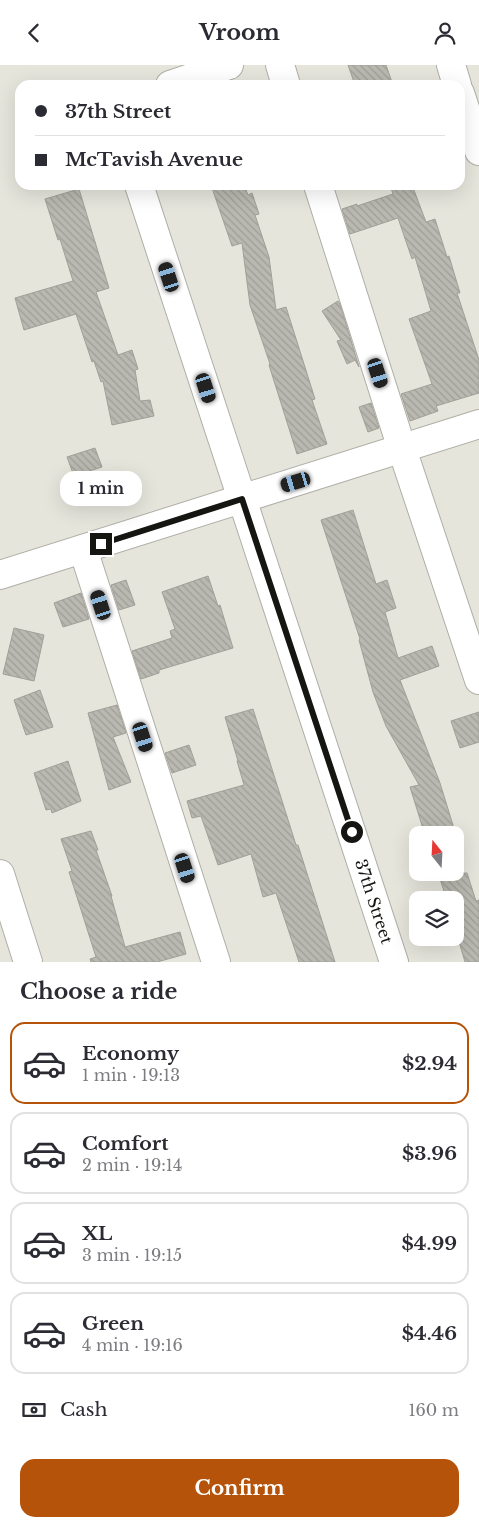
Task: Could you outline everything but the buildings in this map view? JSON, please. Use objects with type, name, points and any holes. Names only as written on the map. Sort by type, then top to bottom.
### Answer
[{"type":"street","points":[[185,80],[229,65]]},
{"type":"street","points":[[280,65],[284,80]]},
{"type":"street","points":[[451,65],[456,80]]},
{"type":"street","points":[[465,108],[479,151]]},
{"type":"street","name":"37th Street","points":[[141,190],[394,962]]},
{"type":"street","points":[[320,190],[402,449],[479,680]]},
{"type":"street","points":[[0,575],[479,424]]},
{"type":"street","points":[[83,549],[216,962]]},
{"type":"street","points":[[0,874],[28,962]]},
{"type":"route","points":[[101,544],[242,499],[352,832]]}]
